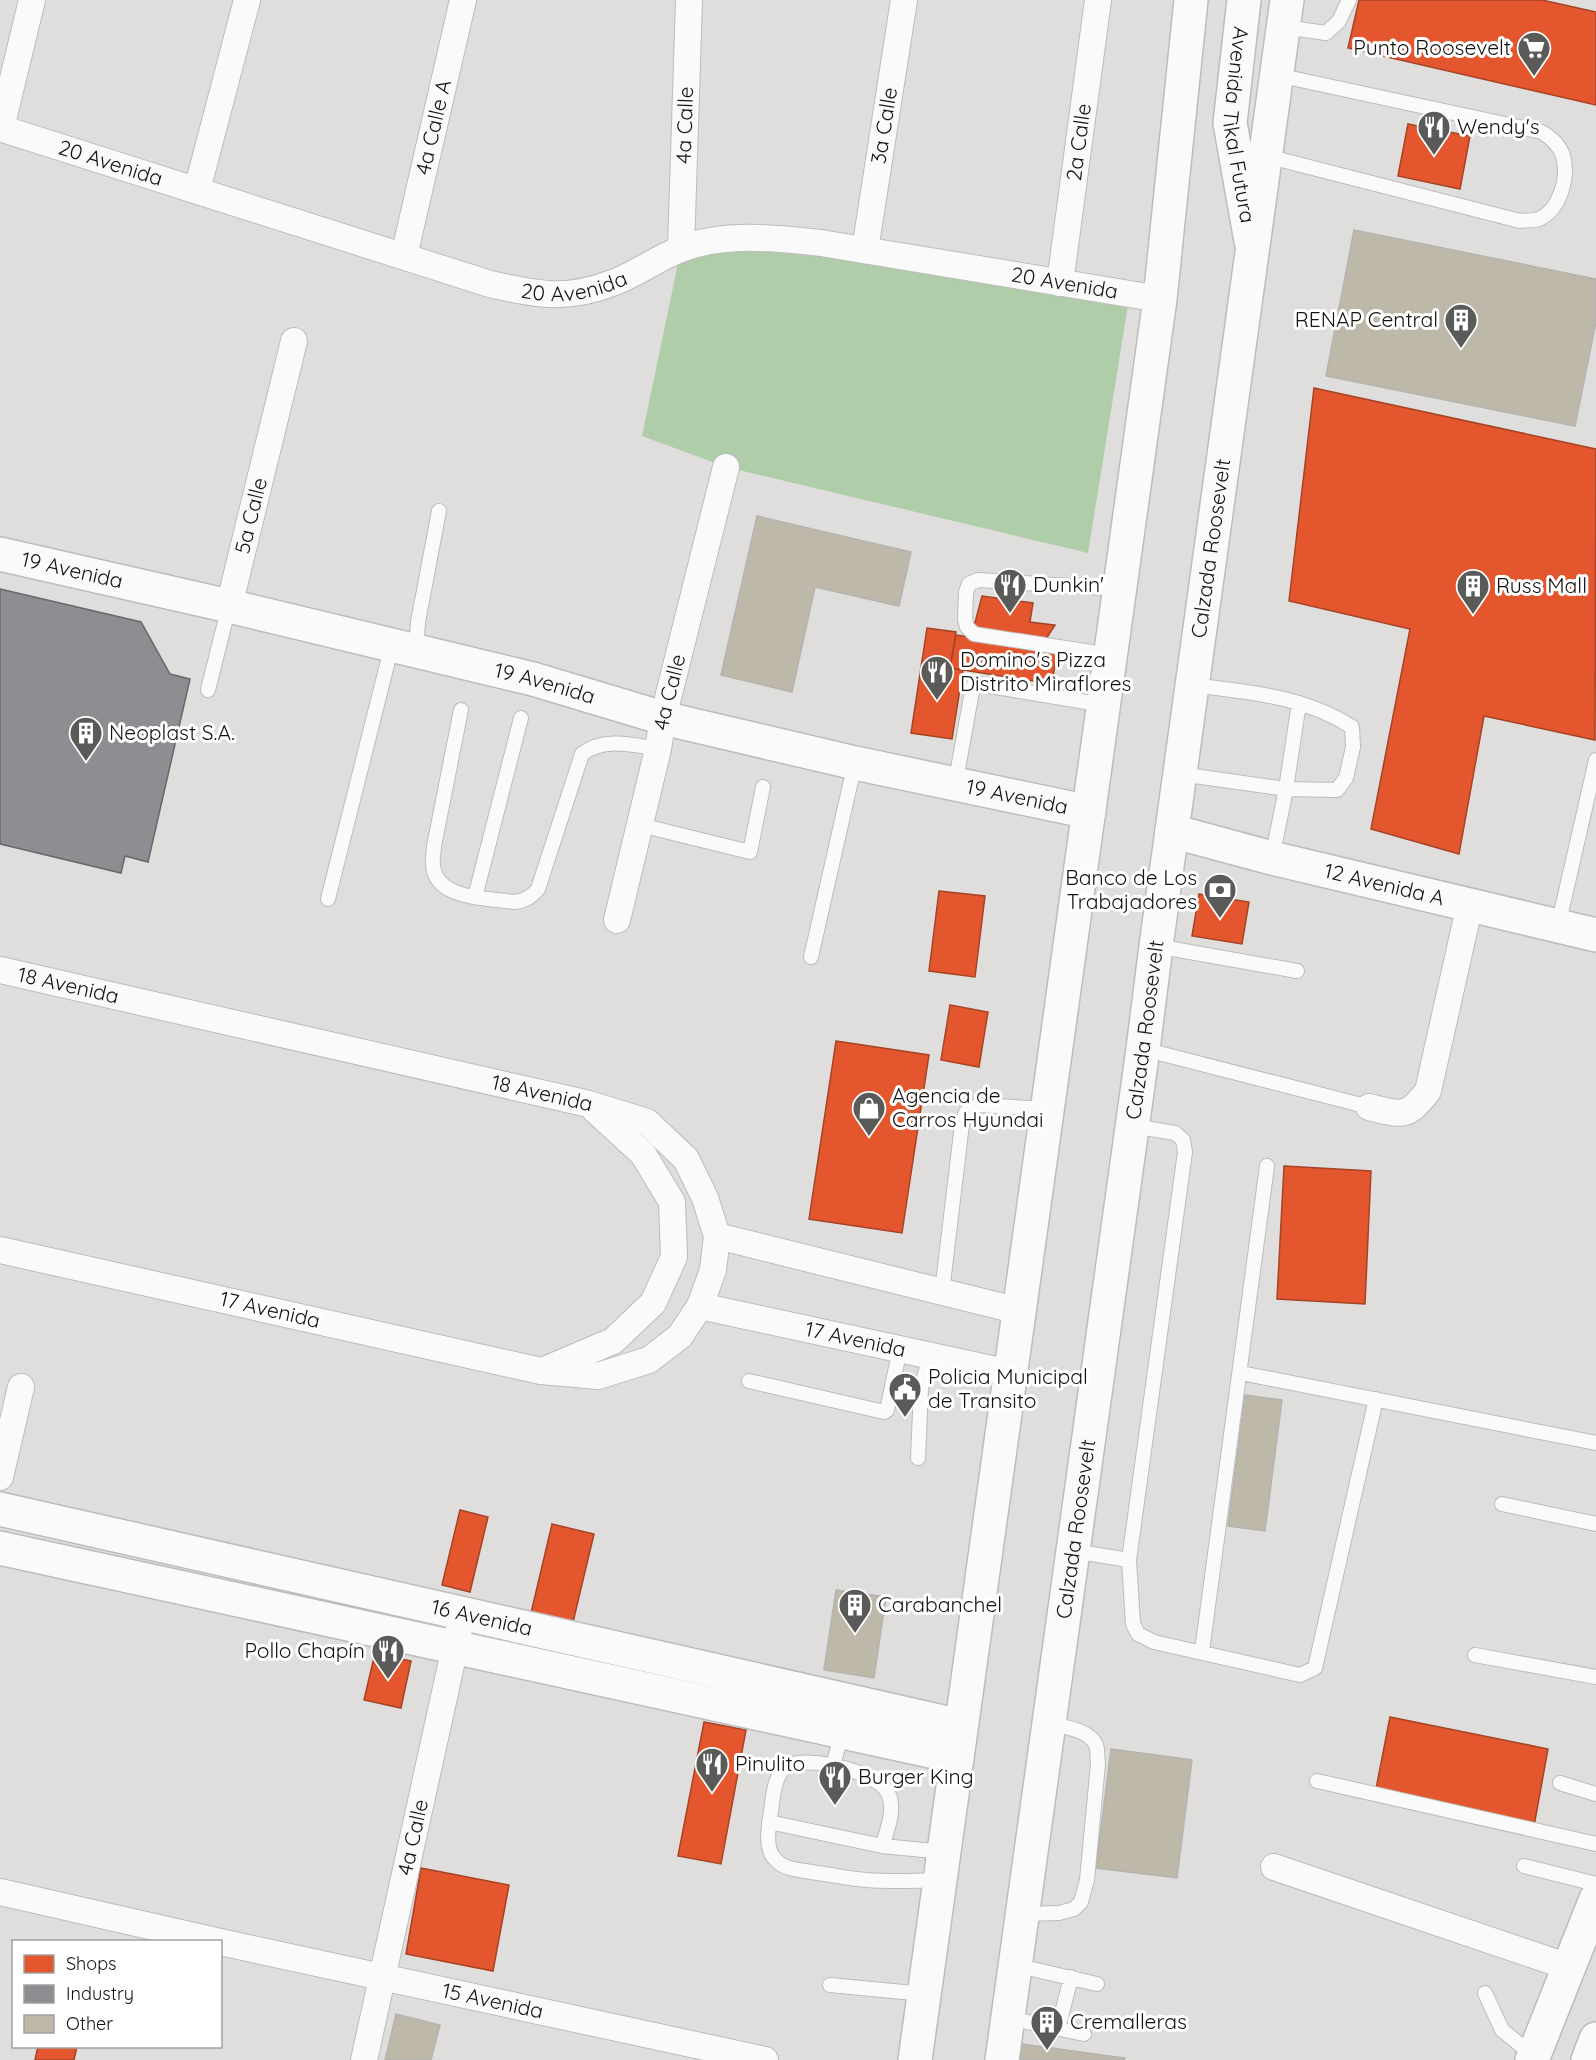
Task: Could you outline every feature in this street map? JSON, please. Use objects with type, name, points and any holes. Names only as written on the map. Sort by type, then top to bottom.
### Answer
[{"type":"main road","name":"Avenida Tikal Futura","points":[[1244,0],[1230,123],[1252,250]]},
{"type":"main road","points":[[915,2060],[1160,299],[1188,6]]},
{"type":"main road","name":"Calzada Roosevelt","points":[[1002,2060],[1285,14]]},
{"type":"main road","name":"19 Avenida","points":[[0,554],[533,679],[660,733],[855,763],[1089,812]]},
{"type":"main road","name":"12 Avenida A","points":[[1172,831],[1272,858],[1596,935]]},
{"type":"main road","name":"16 Avenida","points":[[0,1509],[463,1614],[959,1742]]},
{"type":"main road","name":"16 Avenida","points":[[0,1548],[842,1732],[959,1742]]},
{"type":"main road","points":[[1533,2058],[1596,1899]]},
{"type":"main road","points":[[1588,2060],[1596,2039]]},
{"type":"street","points":[[0,128],[32,0]]},
{"type":"street","points":[[197,190],[247,0]]},
{"type":"street","name":"4a Calle A","points":[[404,256],[464,0]]},
{"type":"street","name":"4a Calle","points":[[681,249],[689,0]]},
{"type":"street","name":"3a Calle","points":[[865,250],[904,0]]},
{"type":"street","name":"2a Calle","points":[[1060,283],[1098,0]]},
{"type":"street","name":"20 Avenida","points":[[0,128],[502,287],[536,295],[574,295],[615,282],[681,249],[730,240],[767,237],[821,243],[1160,299]]},
{"type":"street","name":"5a Calle","points":[[228,606],[294,341]]},
{"type":"street","name":"4a Calle","points":[[617,920],[660,733],[726,467]]},
{"type":"street","points":[[1369,1107],[1398,1114],[1414,1109],[1428,1091],[1470,904]]},
{"type":"street","name":"18 Avenida","points":[[0,970],[589,1104],[647,1122],[686,1159],[705,1198],[717,1236]]},
{"type":"street","points":[[541,1371],[613,1341],[653,1303],[674,1257],[672,1202],[643,1154],[589,1104]]},
{"type":"street","points":[[717,1236],[1019,1311]]},
{"type":"street","name":"17 Avenida","points":[[0,1250],[541,1371],[598,1376],[649,1360],[681,1336],[700,1306],[713,1270],[717,1236]]},
{"type":"street","name":"17 Avenida","points":[[700,1306],[1010,1373]]},
{"type":"street","points":[[0,1477],[21,1387]]},
{"type":"street","name":"4a Calle","points":[[364,2060],[463,1614]]},
{"type":"street","points":[[1274,1867],[1569,1967]]},
{"type":"street","name":"15 Avenida","points":[[0,1892],[211,1940]]},
{"type":"street","name":"15 Avenida","points":[[222,1942],[765,2060]]},
{"type":"lane","points":[[1285,14],[1326,33],[1339,21],[1349,0]]},
{"type":"lane","points":[[1265,156],[1520,221],[1538,219],[1549,212],[1559,197],[1564,183],[1563,156],[1555,141],[1542,132],[1277,75]]},
{"type":"lane","points":[[328,899],[404,648],[418,622],[439,511]]},
{"type":"lane","points":[[1111,655],[974,634],[967,627],[965,619],[966,592],[969,584],[978,580],[1120,589]]},
{"type":"lane","name":"5a Calle","points":[[208,690],[228,606]]},
{"type":"lane","points":[[956,785],[973,686],[977,684],[1104,705]]},
{"type":"lane","points":[[1180,774],[1286,789],[1337,790],[1346,778],[1353,747],[1352,727],[1327,712],[1258,692],[1192,685]]},
{"type":"lane","points":[[1272,858],[1286,789],[1299,703]]},
{"type":"lane","points":[[460,710],[432,867],[438,881],[446,888],[455,893],[475,897],[522,901],[532,896],[538,889],[582,754],[600,745],[660,733]]},
{"type":"lane","points":[[475,897],[521,718]]},
{"type":"lane","points":[[1558,926],[1596,760]]},
{"type":"lane","points":[[811,957],[855,763]]},
{"type":"lane","points":[[640,825],[750,852],[763,787]]},
{"type":"lane","points":[[1156,946],[1297,971]]},
{"type":"lane","points":[[1143,1049],[1369,1107]]},
{"type":"lane","points":[[942,1292],[961,1135],[966,1112],[979,1105],[1047,1109]]},
{"type":"lane","points":[[1131,1126],[1175,1133],[1182,1140],[1185,1152],[1130,1560],[1133,1624],[1138,1634],[1154,1642],[1299,1675],[1315,1668],[1376,1399]]},
{"type":"lane","points":[[1202,1652],[1267,1166]]},
{"type":"lane","points":[[748,1381],[884,1412],[887,1410],[900,1349]]},
{"type":"lane","points":[[918,1458],[921,1389],[930,1355]]},
{"type":"lane","points":[[1240,1373],[1596,1443]]},
{"type":"lane","points":[[1502,1503],[1596,1524]]},
{"type":"lane","points":[[1073,1551],[1130,1560]]},
{"type":"lane","points":[[1475,1655],[1596,1677]]},
{"type":"lane","points":[[1022,1914],[1059,1913],[1074,1909],[1082,1902],[1087,1880],[1098,1764],[1097,1746],[1091,1737],[1083,1732],[1049,1723]]},
{"type":"lane","points":[[833,1766],[842,1732]]},
{"type":"lane","points":[[882,1846],[889,1826],[891,1806],[888,1793],[878,1781],[849,1769],[804,1762],[789,1765],[780,1772],[769,1822],[769,1847],[774,1858],[784,1867],[866,1880],[942,1866]]},
{"type":"lane","points":[[1317,1781],[1596,1844]]},
{"type":"lane","points":[[1560,1783],[1596,1794]]},
{"type":"lane","points":[[769,1822],[882,1846],[942,1866]]},
{"type":"lane","points":[[1524,1866],[1596,1884]]},
{"type":"lane","points":[[1015,1965],[1097,1983]]},
{"type":"lane","points":[[1058,2028],[1071,1977]]},
{"type":"lane","points":[[830,1984],[924,1994]]},
{"type":"lane","points":[[1485,1993],[1502,2030],[1533,2058]]},
{"type":"lane","points":[[1008,2018],[1084,2034]]},
{"type":"green space","points":[[730,240],[1130,293],[1088,553],[726,467],[642,436],[681,249]]},
{"type":"building: Shops","name":"Punto Roosevelt","points":[[1359,0],[1542,0],[1596,12],[1596,105],[1348,48]]},
{"type":"building: Shops","name":"Wendy's","points":[[1408,124],[1470,136],[1460,189],[1398,176]]},
{"type":"building: Shops","name":"Russ Mall","points":[[1314,388],[1596,449],[1595,740],[1484,716],[1459,854],[1371,829],[1410,629],[1289,601]]},
{"type":"building: Shops","points":[[982,596],[1033,603],[1030,622],[1055,625],[1046,639],[973,630]]},
{"type":"building: Shops","name":"Domino's Pizza Distrito Miraflores","points":[[927,628],[956,632],[950,668],[963,670],[952,739],[911,733]]},
{"type":"building: Shops","points":[[956,635],[1057,651],[1052,684],[950,668]]},
{"type":"building: Shops","points":[[939,891],[985,896],[975,977],[929,971]]},
{"type":"building: Shops","name":"Banco de Los Trabajadores","points":[[1199,894],[1249,902],[1242,944],[1192,936]]},
{"type":"building: Shops","points":[[950,1005],[988,1012],[979,1067],[941,1060]]},
{"type":"building: Shops","name":"Agencia de Carros Hyundai","points":[[836,1041],[929,1055],[902,1233],[809,1219]]},
{"type":"building: Shops","points":[[1284,1166],[1371,1171],[1365,1304],[1277,1299]]},
{"type":"building: Shops","points":[[460,1510],[488,1517],[470,1592],[442,1585]]},
{"type":"building: Shops","points":[[552,1524],[594,1534],[573,1622],[531,1613]]},
{"type":"building: Shops","name":"Pollo Chapín","points":[[375,1653],[411,1661],[401,1708],[364,1700]]},
{"type":"building: Shops","points":[[1390,1717],[1548,1749],[1534,1826],[1375,1794]]},
{"type":"building: Shops","name":"Pinulito","points":[[704,1722],[746,1730],[721,1864],[678,1856]]},
{"type":"building: Shops","points":[[421,1868],[509,1885],[493,1971],[406,1954]]},
{"type":"building: Shops","points":[[38,2048],[77,2048],[74,2060],[35,2060]]},
{"type":"building: Industry","name":"Neoplast S.A.","points":[[0,589],[141,622],[170,674],[190,679],[148,862],[125,856],[121,873],[0,844]]},
{"type":"building: Other","name":"RENAP Central","points":[[1354,230],[1596,279],[1596,322],[1575,426],[1326,376]]},
{"type":"building: Other","points":[[757,516],[911,552],[899,606],[815,587],[792,692],[721,675]]},
{"type":"building: Other","points":[[1245,1395],[1282,1400],[1265,1531],[1228,1526]]},
{"type":"building: Other","name":"Carabanchel","points":[[836,1590],[886,1597],[874,1678],[824,1670]]},
{"type":"building: Other","points":[[1111,1749],[1192,1760],[1177,1878],[1096,1868]]},
{"type":"building: Other","points":[[396,2014],[440,2025],[431,2060],[385,2060]]},
{"type":"building: Other","name":"Cremalleras","points":[[1022,2044],[1125,2058],[1124,2060],[1020,2060]]},
{"type":"place","name":"Punto Roosevelt","points":[[1534,77]]},
{"type":"place","name":"Wendy's","points":[[1434,156]]},
{"type":"place","name":"RENAP Central","points":[[1461,349]]},
{"type":"place","name":"Dunkin'","points":[[1010,614]]},
{"type":"place","name":"Russ Mall","points":[[1473,615]]},
{"type":"place","name":"Domino's Pizza Distrito Miraflores","points":[[937,701]]},
{"type":"place","name":"Neoplast S.A.","points":[[86,762]]},
{"type":"place","name":"Banco de Los Trabajadores","points":[[1220,919]]},
{"type":"place","name":"Agencia de Carros Hyundai","points":[[869,1137]]},
{"type":"place","name":"Policia Municipal de Transito","points":[[905,1418]]},
{"type":"place","name":"Carabanchel","points":[[855,1634]]},
{"type":"place","name":"Pollo Chapín","points":[[388,1680]]},
{"type":"place","name":"Pinulito","points":[[712,1793]]},
{"type":"place","name":"Burger King","points":[[835,1806]]},
{"type":"place","name":"Cremalleras","points":[[1047,2051]]}]
